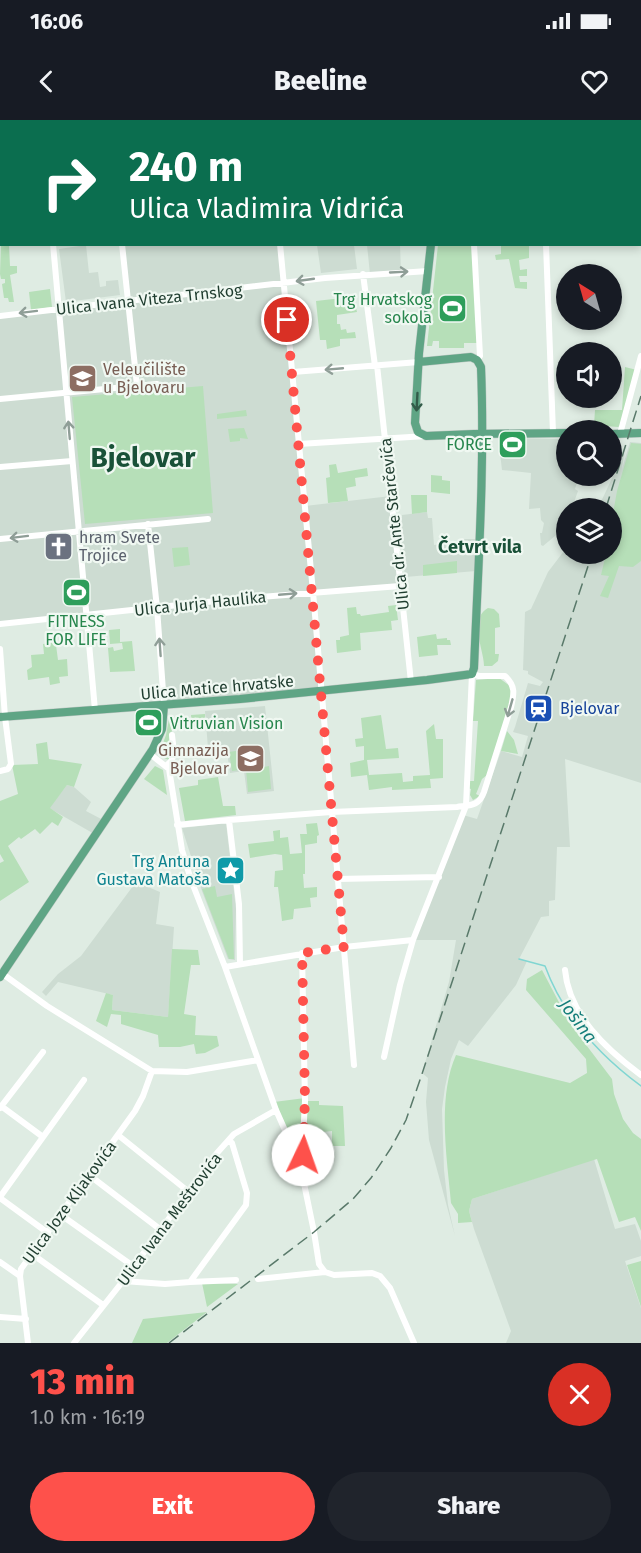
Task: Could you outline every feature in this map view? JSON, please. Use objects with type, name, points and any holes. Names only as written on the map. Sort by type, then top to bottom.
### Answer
[{"type":"main road","points":[[431,246],[419,362],[416,425],[420,434],[426,436],[483,429],[497,434],[553,433]]},
{"type":"main road","points":[[421,346],[431,360]]},
{"type":"main road","points":[[419,362],[468,357],[477,360],[481,367],[483,429],[472,674]]},
{"type":"main road","points":[[622,434],[641,434]]},
{"type":"main road","name":"Ulica Matice hrvatske","points":[[2,717],[321,691],[472,674]]},
{"type":"main road","points":[[1,974],[150,754],[162,729],[164,705]]},
{"type":"street","points":[[53,246],[95,710]]},
{"type":"street","points":[[122,246],[137,386]]},
{"type":"street","points":[[280,246],[354,1065]]},
{"type":"street","points":[[474,246],[480,356],[477,360]]},
{"type":"street","points":[[546,246],[553,433]]},
{"type":"street","name":"Ulica Ivana Viteza Trnskog","points":[[0,316],[366,274],[428,271]]},
{"type":"street","name":"Ulica dr. Ante Starčevića","points":[[366,274],[411,682]]},
{"type":"street","points":[[620,420],[641,356]]},
{"type":"street","points":[[293,372],[419,362]]},
{"type":"street","points":[[0,399],[157,384]]},
{"type":"street","points":[[404,437],[413,432],[416,425]]},
{"type":"street","points":[[299,444],[426,436]]},
{"type":"street","points":[[0,467],[72,461]]},
{"type":"street","points":[[0,539],[208,519]]},
{"type":"street","points":[[148,524],[164,705]]},
{"type":"street","name":"Ulica Jurja Haulika","points":[[0,624],[313,592],[400,586]]},
{"type":"street","points":[[0,649],[2,717],[11,764],[8,769],[0,771]]},
{"type":"street","points":[[177,825],[331,812],[466,806],[476,804],[482,798],[514,694],[512,684],[505,676],[472,674],[466,806],[413,940],[384,1057]]},
{"type":"street","points":[[166,765],[171,762],[174,755],[172,735]]},
{"type":"street","points":[[150,754],[170,769],[177,825],[190,880],[225,967],[276,1110],[300,1164],[319,1264],[325,1272]]},
{"type":"street","points":[[229,820],[239,904],[240,964]]},
{"type":"street","points":[[337,879],[439,877]]},
{"type":"street","points":[[225,967],[302,953],[413,940]]},
{"type":"street","points":[[300,1164],[305,1102],[302,953]]},
{"type":"street","points":[[565,970],[566,984],[573,1002],[589,1027],[621,1060],[641,1075]]},
{"type":"street","points":[[1,974],[47,1006],[152,1071],[187,1072],[258,1060]]},
{"type":"street","points":[[43,1052],[1,1107],[43,1137]]},
{"type":"street","name":"Ulica Joze Kljakovića","points":[[28,1343],[21,1269],[135,1111],[152,1071]]},
{"type":"street","points":[[48,1233],[0,1197],[84,1080]]},
{"type":"street","name":"Ulica Ivana Meštrovića","points":[[74,1343],[234,1134],[276,1110]]},
{"type":"street","points":[[118,1135],[189,1192]]},
{"type":"street","points":[[190,1282],[246,1205],[247,1193],[232,1143],[229,1140]]},
{"type":"street","points":[[89,1175],[161,1230]]},
{"type":"street","points":[[61,1215],[133,1266]]},
{"type":"street","points":[[32,1254],[103,1305]]},
{"type":"street","points":[[0,1262],[20,1276]]},
{"type":"street","points":[[258,1279],[325,1272],[334,1275],[372,1273],[380,1276],[390,1288],[414,1343]]},
{"type":"street","points":[[123,1281],[165,1284],[236,1281]]},
{"type":"street","points":[[0,1317],[26,1319]]},
{"type":"shaded area","points":[[86,246],[89,273],[98,272],[100,287],[106,286],[106,281],[118,280],[120,295],[66,302],[59,249]]},
{"type":"shaded area","points":[[123,246],[280,246],[305,506],[391,496],[400,586],[313,592],[321,691],[164,705],[157,608],[0,624],[0,316],[128,300]]},
{"type":"shaded area","points":[[317,246],[354,246],[357,269],[321,273]]},
{"type":"shaded area","points":[[367,246],[400,246],[401,272],[370,274]]},
{"type":"shaded area","points":[[505,438],[556,439],[556,486],[576,486],[575,489],[578,491],[576,498],[556,498],[556,535],[543,546],[540,533],[542,533],[544,523],[541,520],[540,508],[529,509],[531,473],[502,470],[500,453],[504,450]]},
{"type":"shaded area","points":[[630,442],[641,443],[641,783],[565,759],[570,847],[557,847],[555,900],[549,901],[549,916],[541,917],[519,959],[527,961],[516,985],[468,1046],[459,1040],[451,1059],[442,1109],[444,1170],[448,1205],[455,1236],[429,1140],[426,1102],[428,1078],[422,1073],[449,982],[456,940],[413,940],[463,815],[477,819],[501,751],[522,757],[528,736],[513,732],[528,683],[540,686],[543,682],[523,670],[525,612],[531,609],[548,572],[556,561],[556,564],[622,564],[622,498],[603,498],[608,486],[622,486],[622,469]]},
{"type":"shaded area","points":[[427,512],[428,518],[432,518],[434,545],[457,542],[458,539],[475,539],[476,571],[405,577],[400,517]]},
{"type":"shaded area","name":"Gimnazija Bjelovar","points":[[265,706],[274,791],[247,794],[244,771],[230,773],[226,745],[208,748],[205,711]]},
{"type":"shaded area","points":[[67,785],[74,787],[91,802],[86,811],[105,821],[96,835],[49,808]]},
{"type":"shaded area","points":[[226,823],[236,909],[235,960],[228,959],[202,891],[182,828]]},
{"type":"shaded area","points":[[136,882],[160,892],[156,924],[174,927],[168,1017],[112,1010],[113,995],[58,982],[46,996],[42,992],[58,974],[81,956]]},
{"type":"shaded area","points":[[594,1159],[615,1229],[635,1224],[641,1241],[641,1256],[625,1261],[641,1308],[641,1343],[506,1343],[511,1331],[474,1229],[469,1211],[472,1199]]},
{"type":"green space","points":[[1,246],[9,246],[10,266],[17,266],[17,273],[10,275],[14,302],[9,302],[8,298],[4,298],[2,284],[5,283],[5,279],[1,279]]},
{"type":"green space","name":"Trg Hrvatskog sokola","points":[[438,246],[472,246],[477,343],[464,343],[464,348],[439,348],[439,341],[433,341],[432,346],[427,346]]},
{"type":"green space","points":[[501,246],[529,246],[529,258],[519,260],[520,270],[527,269],[527,276],[519,276],[520,282],[527,282],[527,289],[515,288],[509,259],[496,260],[495,255],[501,254]]},
{"type":"green space","points":[[50,289],[52,307],[31,310],[29,292]]},
{"type":"green space","points":[[342,298],[347,308],[356,308],[357,312],[337,315],[337,324],[340,324],[341,330],[346,329],[347,333],[355,332],[356,338],[340,339],[340,346],[327,349],[326,340],[320,340],[316,301]]},
{"type":"green space","points":[[625,367],[637,370],[622,425],[622,420],[594,420],[595,410],[622,410]]},
{"type":"green space","points":[[203,386],[213,513],[85,524],[72,397]]},
{"type":"green space","points":[[246,410],[247,416],[217,419],[217,414]]},
{"type":"green space","points":[[244,428],[248,439],[240,438],[240,441],[230,442],[228,429]]},
{"type":"green space","points":[[631,443],[641,444],[641,561],[633,567],[619,566],[608,598],[600,596],[609,576],[601,575],[604,564],[622,564],[622,498],[616,498],[618,486],[622,486],[622,474]]},
{"type":"green space","points":[[336,464],[338,473],[367,468],[368,476],[355,478],[356,486],[346,488],[348,501],[328,503],[326,478],[330,477],[329,465]]},
{"type":"green space","points":[[431,475],[442,476],[442,480],[450,481],[450,494],[431,492]]},
{"type":"green space","points":[[411,495],[427,495],[427,512],[412,514]]},
{"type":"green space","points":[[188,547],[190,565],[174,567],[172,548]]},
{"type":"green space","points":[[457,561],[457,573],[423,576],[423,565]]},
{"type":"green space","points":[[396,605],[398,620],[391,621],[392,630],[360,633],[361,650],[337,653],[336,640],[349,635],[347,608],[356,607],[357,614],[361,616],[389,612],[388,606]]},
{"type":"green space","points":[[488,608],[494,609],[499,614],[500,627],[495,628],[495,654],[499,654],[498,661],[492,666],[484,666],[478,627],[482,613]]},
{"type":"green space","points":[[120,629],[120,642],[132,641],[135,671],[110,672],[108,648],[113,647],[114,651],[123,649],[122,643],[110,644],[109,630]]},
{"type":"green space","points":[[436,634],[437,639],[450,640],[451,645],[437,645],[438,655],[419,657],[417,637]]},
{"type":"green space","points":[[63,641],[63,644],[56,645],[58,660],[67,659],[68,676],[59,677],[60,683],[50,685],[49,677],[28,680],[27,670],[32,667],[31,655],[44,654],[43,644]]},
{"type":"green space","points":[[499,678],[510,686],[513,695],[487,775],[482,779],[476,794],[480,796],[473,800],[470,795],[471,789],[467,788],[468,781],[474,781],[478,721],[473,721],[476,680]]},
{"type":"green space","points":[[205,714],[205,726],[192,727],[191,715]]},
{"type":"green space","points":[[381,715],[386,749],[398,748],[399,758],[367,760],[369,775],[402,773],[403,782],[413,781],[413,776],[430,775],[426,731],[434,724],[436,739],[443,739],[443,778],[430,779],[431,788],[392,790],[392,787],[369,790],[367,775],[351,777],[350,763],[364,760],[364,746],[356,747],[355,739],[363,738],[361,718]]},
{"type":"green space","points":[[169,719],[172,719],[172,731],[169,735],[171,756],[169,760],[164,758],[160,751]]},
{"type":"green space","points":[[507,731],[514,740],[518,754],[501,751]]},
{"type":"green space","points":[[47,742],[49,759],[82,764],[74,787],[67,785],[50,808],[63,817],[58,826],[52,822],[40,834],[35,829],[8,846],[29,882],[0,901],[0,863],[4,861],[0,854],[0,801],[18,794],[12,765],[38,764],[36,744]]},
{"type":"green space","points":[[261,747],[264,767],[269,766],[271,789],[248,792],[246,769],[232,771],[229,752]]},
{"type":"green space","points":[[155,766],[163,770],[167,795],[144,779]]},
{"type":"green space","name":"Trg Antuna Gustava Matoša","points":[[218,777],[223,806],[235,806],[236,815],[185,821],[179,788],[198,785],[198,780]]},
{"type":"green space","points":[[317,823],[319,835],[317,843],[305,845],[305,874],[303,874],[304,888],[317,887],[317,897],[310,898],[311,907],[294,909],[293,919],[282,921],[278,887],[274,887],[275,871],[283,870],[282,855],[250,858],[248,844],[274,841],[273,831],[280,830],[280,838],[288,837],[290,854],[302,853],[300,834],[307,834],[306,824]]},
{"type":"green space","points":[[215,886],[217,897],[232,894],[234,959],[229,959],[202,889]]},
{"type":"green space","points":[[172,949],[198,950],[200,965],[191,965],[184,1014],[196,1016],[195,1035],[217,1036],[219,1046],[205,1053],[196,1054],[194,1044],[159,1047],[158,1035],[121,1024],[121,1015],[111,1014],[107,1027],[96,1021],[106,993],[113,995],[112,1010],[168,1017]]},
{"type":"green space","points":[[542,970],[571,1025],[612,1079],[614,1094],[623,1119],[633,1133],[641,1139],[641,1231],[635,1217],[619,1222],[597,1159],[472,1199],[469,1211],[472,1222],[458,1223],[458,1214],[451,1203],[445,1128],[447,1090],[456,1055],[570,1083],[587,1073],[586,1059],[526,990],[527,979]]},
{"type":"green space","points":[[305,1098],[306,1101],[319,1101],[319,1105],[343,1106],[345,1146],[332,1146],[332,1131],[313,1133],[313,1159],[300,1157],[274,1102]]},
{"type":"green space","points":[[641,1261],[641,1307],[627,1265]]},
{"type":"green space","points":[[202,1283],[238,1284],[207,1307]]},
{"type":"green space","points":[[207,1312],[167,1343],[132,1343],[143,1319]]},
{"type":"waterway","name":"Jošina","points":[[519,959],[545,966],[562,1001],[584,1033],[611,1061],[641,1086]]},
{"type":"railway","points":[[609,498],[641,396]]},
{"type":"railway","points":[[169,1343],[314,1232],[353,1199],[371,1178],[391,1148],[406,1120],[421,1077],[589,564]]},
{"type":"place","name":"Trg Hrvatskog sokola","points":[[453,308]]},
{"type":"place","name":"Veleučilište u Bjelovaru","points":[[82,378]]},
{"type":"place","name":"FORCE","points":[[513,444]]},
{"type":"place","name":"hram Svete Trojice","points":[[58,546]]},
{"type":"place","name":"FITNESS FOR LIFE","points":[[76,593]]},
{"type":"place","name":"Bjelovar","points":[[539,708]]},
{"type":"place","name":"Vitruvian Vision","points":[[149,723]]},
{"type":"place","name":"Gimnazija Bjelovar","points":[[250,759]]},
{"type":"place","name":"Trg Antuna Gustava Matoša","points":[[231,870]]},
{"type":"district","name":"Bjelovar","points":[[143,457]]},
{"type":"district","name":"Četvrt vila","points":[[480,547]]},
{"type":"route","points":[[287,320],[344,947],[302,953],[305,1098],[303,1155]]}]
